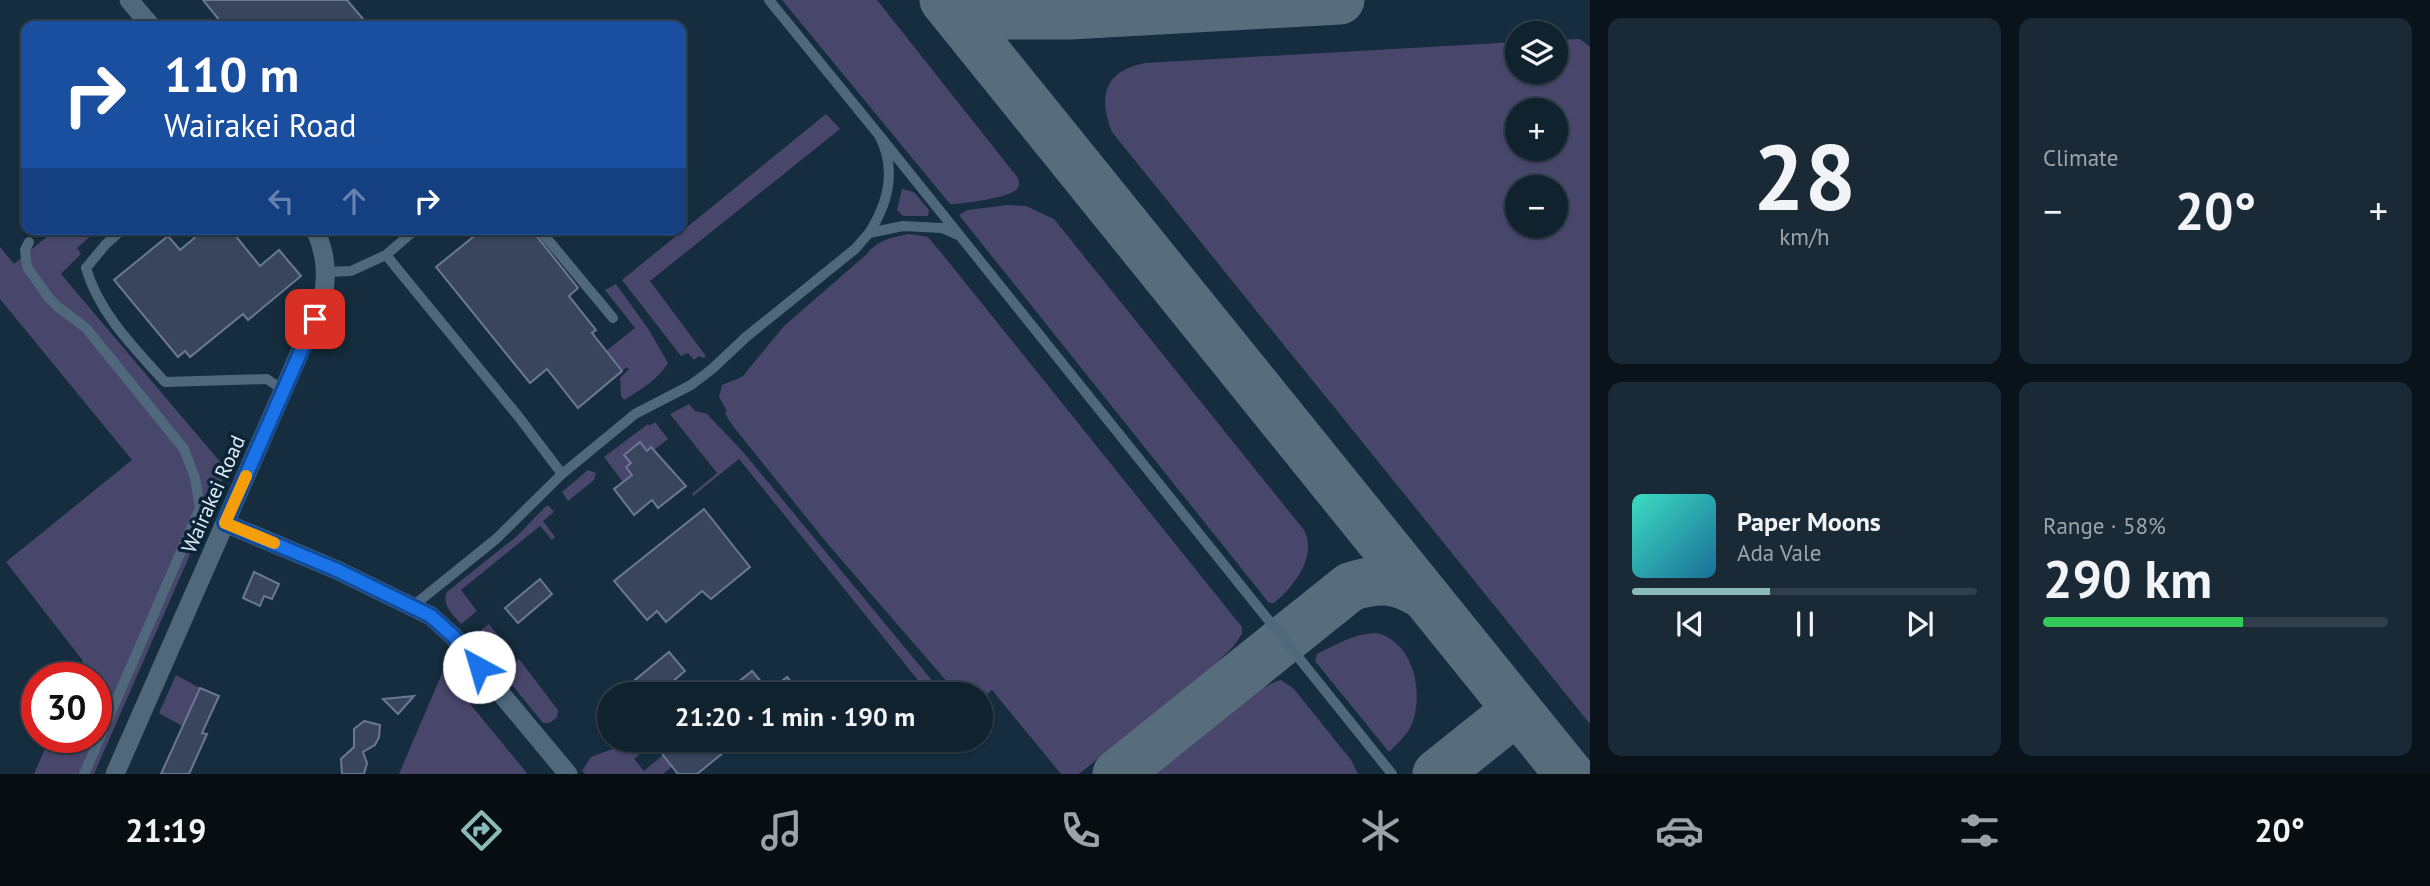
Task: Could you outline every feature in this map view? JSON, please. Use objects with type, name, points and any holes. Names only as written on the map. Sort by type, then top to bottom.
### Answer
[{"type":"street","points":[[130,0],[147,21]]},
{"type":"street","name":"Wairakei Road","points":[[115,774],[322,302],[327,271],[325,255],[317,235]]},
{"type":"street","points":[[225,523],[337,570],[413,606],[442,625],[563,772]]},
{"type":"lane","points":[[769,0],[964,238],[1392,774]]},
{"type":"lane","points":[[413,606],[518,520],[562,474],[635,414],[691,385],[855,250],[883,209],[888,188],[888,155],[879,135]]},
{"type":"lane","points":[[869,233],[915,225],[942,229],[964,238]]},
{"type":"lane","points":[[116,235],[86,268],[92,289],[126,340],[164,382],[267,379],[283,390]]},
{"type":"lane","points":[[327,271],[351,271],[386,255],[409,235]]},
{"type":"lane","points":[[544,235],[613,318]]},
{"type":"lane","points":[[29,242],[25,250],[27,267],[48,298],[86,328],[184,449],[200,508],[84,774]]},
{"type":"lane","points":[[386,255],[562,474]]},
{"type":"shaded area","points":[[782,0],[877,0],[1018,178],[1017,189],[995,198],[950,204]]},
{"type":"shaded area","points":[[1580,39],[1590,47],[1590,724],[1112,132],[1105,108],[1108,87],[1121,72],[1145,63],[1505,43],[1505,84],[1568,84],[1568,40]]},
{"type":"shaded area","points":[[826,114],[840,129],[650,281],[706,356],[699,356],[694,360],[688,353],[681,356],[622,280],[677,235],[686,235],[686,228]]},
{"type":"shaded area","points":[[902,189],[914,192],[929,210],[928,216],[903,216],[897,210]]},
{"type":"shaded area","points":[[1007,205],[1026,206],[1054,219],[1304,530],[1308,550],[1302,570],[1274,603],[1269,603],[959,215],[968,210]]},
{"type":"shaded area","points":[[909,234],[928,237],[1242,627],[1242,634],[1233,647],[1212,667],[1079,774],[1061,774],[993,691],[993,682],[947,682],[826,542],[733,426],[719,397],[722,385],[742,377],[784,326],[876,245]]},
{"type":"shaded area","points":[[49,235],[92,235],[77,248],[81,254],[61,274],[227,470],[112,733],[112,662],[83,662],[6,562],[132,460],[0,299],[0,247],[14,264]]},
{"type":"shaded area","points":[[616,284],[649,330],[668,363],[654,379],[624,400],[621,396],[620,378],[629,369],[627,367],[622,371],[606,351],[635,328],[605,290]]},
{"type":"shaded area","points":[[689,404],[695,411],[707,414],[744,453],[933,682],[919,682],[739,459],[693,496],[692,494],[717,473],[670,414]]},
{"type":"shaded area","points":[[655,422],[668,439],[654,450],[651,447],[647,451],[640,442],[624,454],[631,463],[626,467],[632,475],[623,482],[604,457],[648,424],[649,426]]},
{"type":"shaded area","points":[[588,470],[596,473],[594,480],[568,501],[562,492]]},
{"type":"shaded area","points":[[546,506],[554,512],[543,521],[555,537],[552,540],[540,526],[461,590],[477,611],[461,624],[447,605],[447,592],[517,536]]},
{"type":"shaded area","points":[[489,624],[506,646],[497,655],[489,656],[474,639],[474,635]]},
{"type":"shaded area","points":[[1376,633],[1389,638],[1399,647],[1413,671],[1416,685],[1417,700],[1411,726],[1389,752],[1315,661],[1317,654],[1338,643],[1352,637]]},
{"type":"shaded area","points":[[519,659],[558,710],[557,717],[550,723],[543,723],[505,676],[509,667]]},
{"type":"shaded area","points":[[443,671],[526,772],[527,774],[399,774]]},
{"type":"shaded area","points":[[176,675],[200,688],[186,726],[159,713]]},
{"type":"shaded area","points":[[1281,680],[1294,689],[1351,760],[1358,774],[1155,774],[1253,694]]},
{"type":"shaded area","points":[[605,752],[642,752],[634,759],[644,771],[663,755],[672,767],[663,774],[585,774],[582,771],[591,757]]},
{"type":"shaded area","points":[[43,753],[103,753],[94,774],[34,774]]},
{"type":"building","points":[[203,0],[347,0],[365,21],[220,21]]},
{"type":"building","points":[[198,235],[235,235],[260,266],[279,250],[301,276],[248,320],[243,314],[190,357],[185,351],[178,357],[114,280],[168,236],[180,250]]},
{"type":"building","points":[[476,235],[536,235],[578,288],[569,296],[596,330],[592,333],[622,371],[578,408],[547,369],[530,383],[436,267]]},
{"type":"building","points":[[640,442],[647,451],[651,447],[686,486],[658,508],[652,500],[634,515],[614,489],[632,475],[626,467],[631,463],[624,455]]},
{"type":"building","points":[[704,509],[750,567],[711,599],[702,591],[666,622],[657,611],[647,620],[614,581]]},
{"type":"building","points":[[254,572],[279,584],[272,599],[264,596],[260,606],[243,598]]},
{"type":"building","points":[[540,579],[552,594],[518,623],[505,608]]},
{"type":"building","points":[[669,652],[685,671],[672,682],[635,680]]},
{"type":"building","points":[[752,671],[761,682],[738,682]]},
{"type":"building","points":[[200,688],[219,696],[202,733],[207,734],[189,774],[161,774]]},
{"type":"building","points":[[414,696],[398,714],[383,699]]},
{"type":"building","points":[[364,721],[380,725],[375,745],[363,752],[367,763],[364,774],[342,774],[341,759],[354,747],[354,729]]},
{"type":"building","points":[[661,752],[724,752],[697,774],[678,774]]},
{"type":"taxiway","points":[[944,0],[1569,774]]},
{"type":"taxiway","points":[[955,0],[982,12],[1001,15],[1070,15],[1340,0]]},
{"type":"taxiway","points":[[1117,774],[1350,587],[1380,581],[1399,583],[1426,597]]},
{"type":"taxiway","points":[[1437,774],[1517,710]]},
{"type":"slow traffic","points":[[246,476],[225,523],[274,543]]},
{"type":"route","points":[[315,319],[225,523],[337,570],[431,616],[453,636],[479,667]]}]
